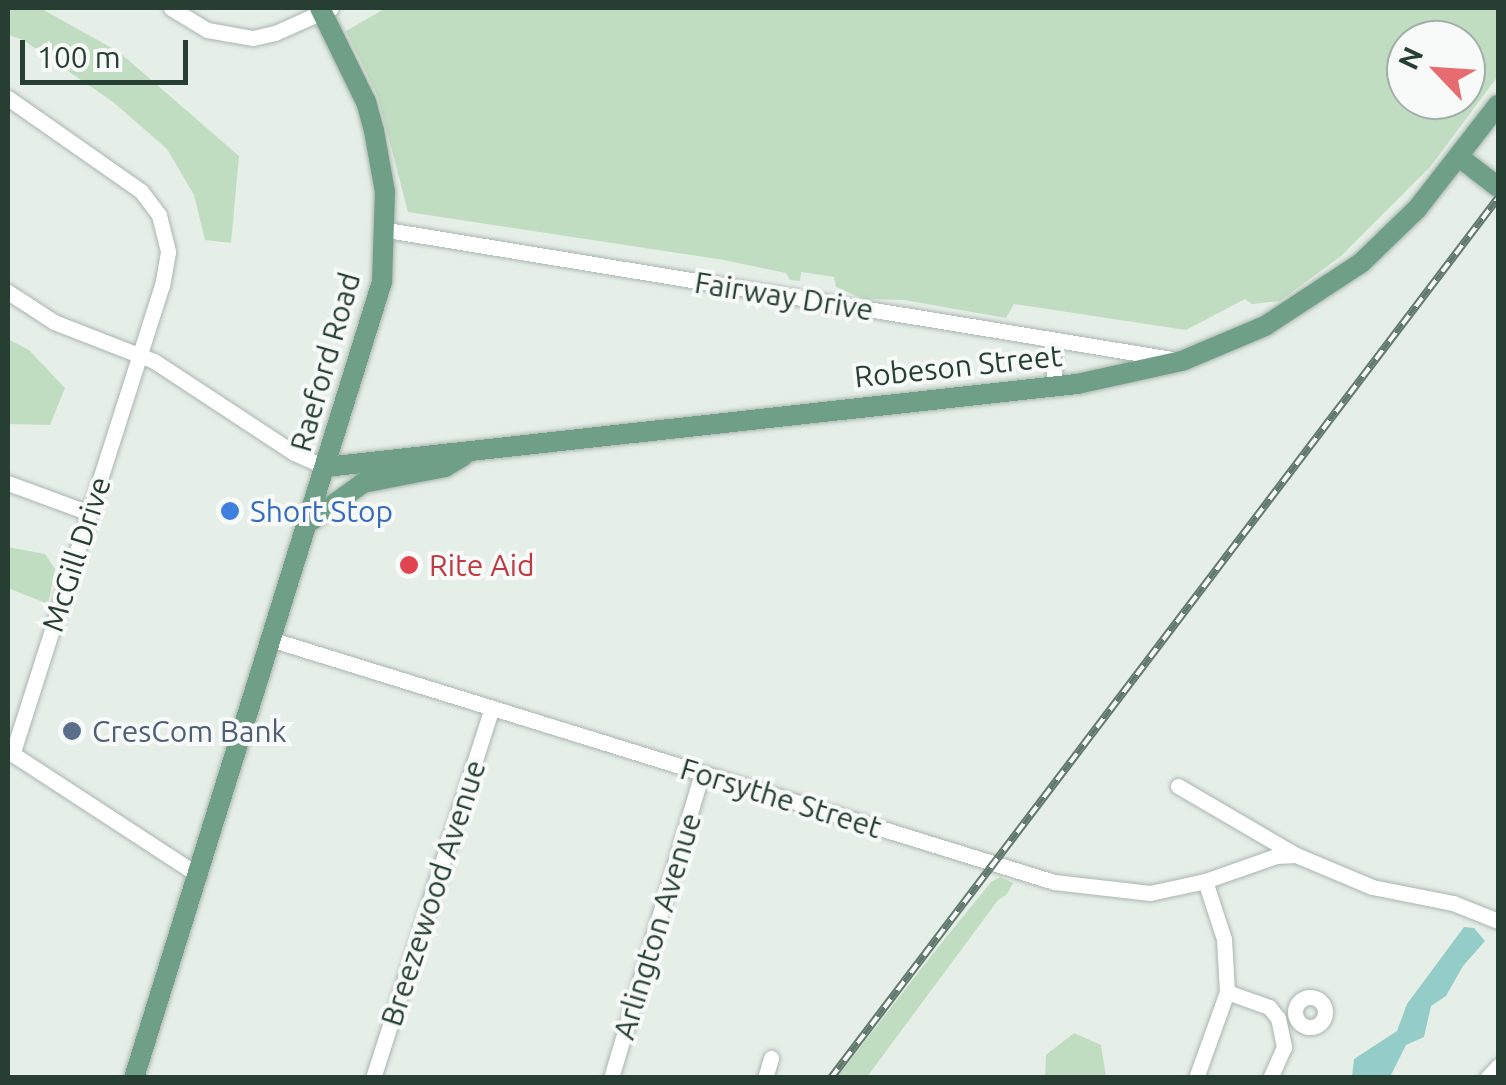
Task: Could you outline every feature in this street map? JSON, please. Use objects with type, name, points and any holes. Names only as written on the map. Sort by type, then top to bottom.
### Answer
[{"type":"main road","name":"Raeford Road","points":[[134,1078],[375,312],[387,230],[382,169],[366,102],[324,9]]},
{"type":"main road","name":"Robeson Street","points":[[326,467],[1055,386],[1115,378],[1182,361],[1265,326],[1331,286],[1393,234],[1498,105]]},
{"type":"main road","points":[[1459,156],[1498,188]]},
{"type":"main road","points":[[308,523],[363,484],[444,467],[470,451]]},
{"type":"street","points":[[171,8],[208,30],[237,38],[268,36],[324,9]]},
{"type":"street","name":"McGill Drive","points":[[8,98],[141,191],[160,215],[168,260],[10,752]]},
{"type":"street","name":"Fairway Drive","points":[[387,230],[1182,361]]},
{"type":"street","points":[[8,292],[54,322],[140,355],[294,453],[326,467]]},
{"type":"street","points":[[1051,339],[1055,386]]},
{"type":"street","points":[[8,483],[89,513]]},
{"type":"street","name":"Forsythe Street","points":[[270,638],[1054,882],[1150,893],[1205,881],[1276,856],[1296,856]]},
{"type":"street","name":"Breezewood Avenue","points":[[373,1078],[492,708]]},
{"type":"street","points":[[10,752],[197,874]]},
{"type":"street","name":"Arlington Avenue","points":[[611,1078],[702,773]]},
{"type":"street","points":[[1178,786],[1296,856],[1372,888],[1454,903],[1498,921]]},
{"type":"street","points":[[1196,1078],[1226,992],[1224,938],[1205,881]]},
{"type":"street","points":[[1226,992],[1269,1007],[1280,1024],[1284,1047],[1270,1078]]},
{"type":"street","points":[[1280,1024],[1296,1016]]},
{"type":"street","points":[[765,1078],[772,1058]]},
{"type":"street","points":[[1487,1078],[1498,1066]]},
{"type":"green space","points":[[8,8],[40,8],[119,52],[239,156],[231,243],[205,240],[194,195],[167,149],[113,102],[23,40],[8,35]]},
{"type":"green space","points":[[386,8],[1498,8],[1498,76],[1486,92],[1486,20],[1386,20],[1386,120],[1465,120],[1430,167],[1341,256],[1280,301],[1252,304],[1245,299],[1186,330],[1014,304],[1006,318],[904,300],[863,299],[836,287],[834,277],[801,272],[800,281],[790,280],[786,273],[724,260],[408,212],[378,97],[346,31]]},
{"type":"green space","points":[[8,339],[29,350],[65,388],[50,425],[8,424]]},
{"type":"green space","points":[[8,547],[45,554],[55,569],[48,604],[8,588]]},
{"type":"green space","points":[[1000,877],[1013,883],[1007,894],[998,900],[867,1077],[837,1077],[991,882]]},
{"type":"green space","points":[[1074,1033],[1101,1045],[1106,1077],[1045,1077],[1046,1055]]},
{"type":"water","points":[[1464,927],[1474,928],[1485,941],[1463,966],[1446,996],[1431,1006],[1424,1037],[1406,1045],[1390,1077],[1352,1077],[1354,1059],[1397,1031],[1407,1004]]},
{"type":"railway","points":[[831,1078],[1498,198]]},
{"type":"place","name":"Short Stop","points":[[230,511]]},
{"type":"place","name":"Rite Aid","points":[[409,565]]},
{"type":"place","name":"CresCom Bank","points":[[72,731]]}]
